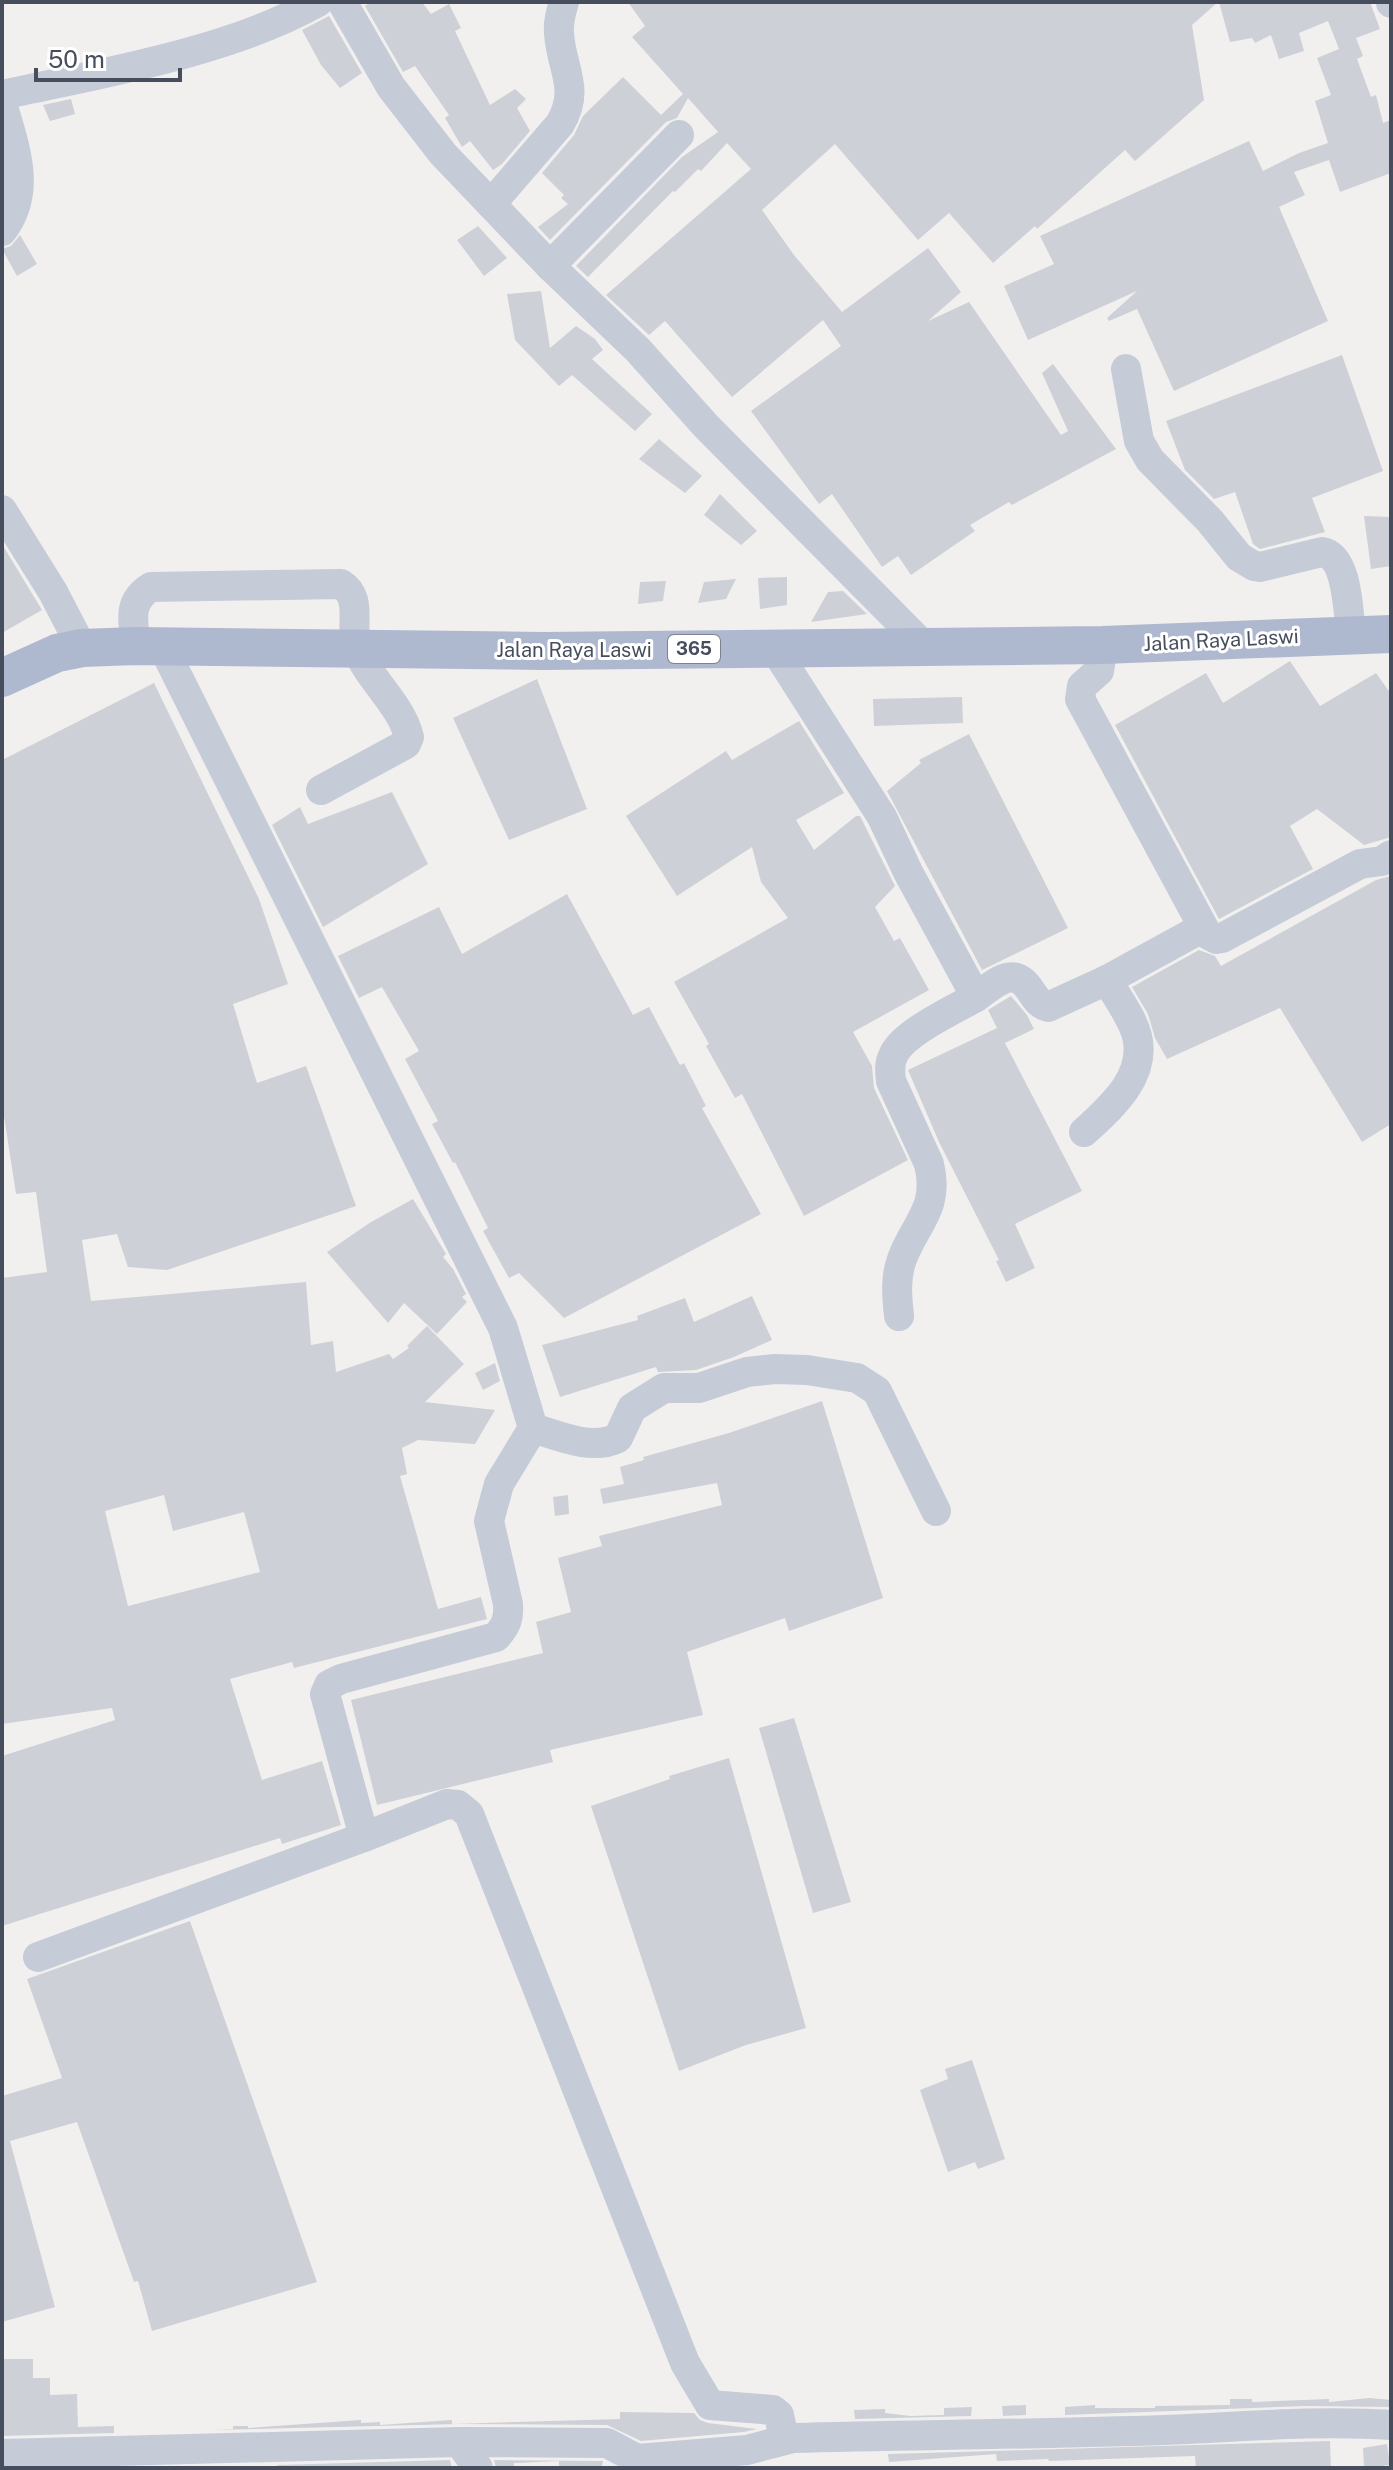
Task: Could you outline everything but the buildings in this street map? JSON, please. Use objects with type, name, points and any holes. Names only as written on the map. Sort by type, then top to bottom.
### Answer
[{"type":"main road","name":"Jalan Raya Laswi","points":[[2,678],[57,653],[82,648],[149,646],[544,651],[1103,645],[1391,634]]},
{"type":"street","points":[[2,95],[177,54],[261,28],[318,2]]},
{"type":"street","points":[[342,2],[391,87],[443,154],[550,266],[638,350],[706,426],[923,645]]},
{"type":"street","points":[[491,204],[560,124],[569,109],[570,78],[558,30],[564,2]]},
{"type":"street","points":[[2,103],[19,156],[19,175],[17,197],[2,231]]},
{"type":"street","points":[[550,266],[679,135]]},
{"type":"street","points":[[1126,369],[1139,441],[1163,476],[1210,521],[1239,557],[1254,566],[1322,552],[1331,554],[1340,566],[1351,634]]},
{"type":"street","points":[[2,510],[53,592],[82,648]]},
{"type":"street","points":[[321,790],[406,744],[409,737],[357,648],[351,593],[341,584],[151,587],[142,593],[132,613],[503,1328],[533,1428],[499,1484],[489,1521],[508,1604],[509,1617],[504,1628],[496,1637],[341,1679],[329,1685],[325,1694],[364,1837]]},
{"type":"street","points":[[1103,645],[1099,671],[1082,686],[1080,699],[1202,928],[1211,937],[1222,938],[1360,864],[1382,861],[1391,855]]},
{"type":"street","points":[[774,648],[882,817],[908,872],[976,997]]},
{"type":"street","points":[[899,1316],[897,1279],[902,1257],[927,1212],[932,1178],[929,1164],[891,1081],[893,1053],[903,1040],[1006,978],[1024,980],[1038,1002],[1048,1007],[1107,980],[1202,928]]},
{"type":"street","points":[[1084,1132],[1125,1089],[1137,1067],[1137,1038],[1107,980]]},
{"type":"street","points":[[533,1428],[581,1441],[610,1442],[618,1438],[632,1408],[664,1388],[699,1388],[747,1372],[775,1369],[807,1370],[857,1378],[877,1391],[936,1511]]},
{"type":"street","points":[[38,1957],[447,1804],[458,1805],[469,1814],[685,2363],[710,2405],[773,2410],[780,2418],[784,2439]]},
{"type":"street","points":[[2,2454],[80,2461],[369,2456],[459,2442],[607,2443],[637,2459],[747,2450],[784,2439],[1364,2423],[1390,2431]]},
{"type":"street","points":[[459,2442],[478,2468]]}]
